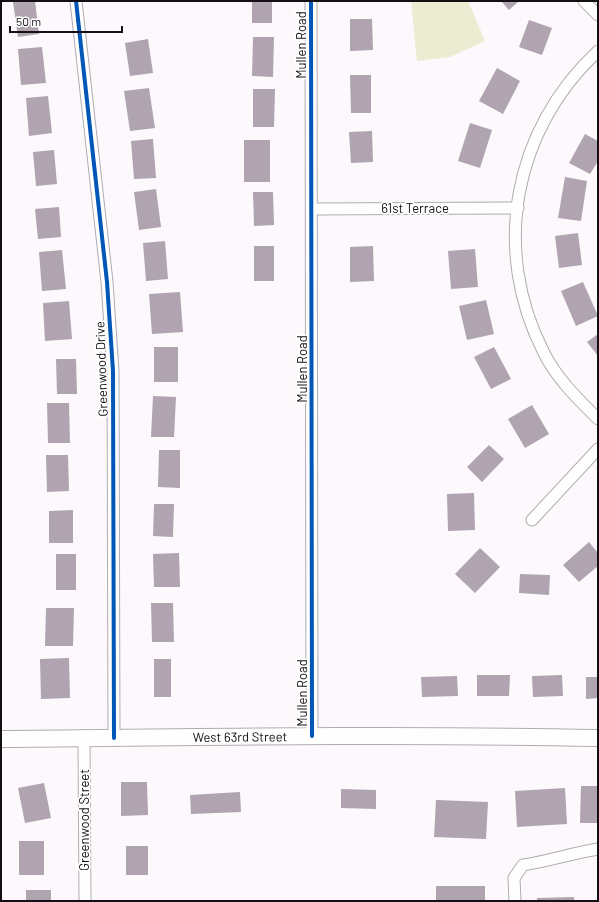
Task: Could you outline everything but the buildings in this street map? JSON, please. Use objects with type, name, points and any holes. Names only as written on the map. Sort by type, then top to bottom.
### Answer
[{"type":"street","name":"Greenwood Drive","points":[[76,1],[107,282],[113,371],[114,738]]},
{"type":"street","name":"Mullen Road","points":[[311,1],[312,736]]},
{"type":"street","points":[[584,1],[598,14]]},
{"type":"street","points":[[598,51],[580,70],[558,98],[542,124],[526,162],[521,183],[515,242],[521,292],[530,322],[545,355],[565,384],[598,419]]},
{"type":"street","name":"61st Terrace","points":[[312,209],[518,208]]},
{"type":"street","points":[[532,520],[598,449]]},
{"type":"street","name":"West 63rd Street","points":[[1,739],[312,736],[510,736],[598,738]]},
{"type":"street","name":"Greenwood Street","points":[[84,738],[85,901]]},
{"type":"street","points":[[515,901],[514,878],[523,865],[554,860],[581,852],[598,849]]},
{"type":"green space","points":[[411,1],[468,1],[485,41],[450,57],[417,61]]},
{"type":"cycle path","points":[[76,1],[107,282],[113,371],[114,738]]},
{"type":"cycle path","points":[[311,1],[312,736]]}]
